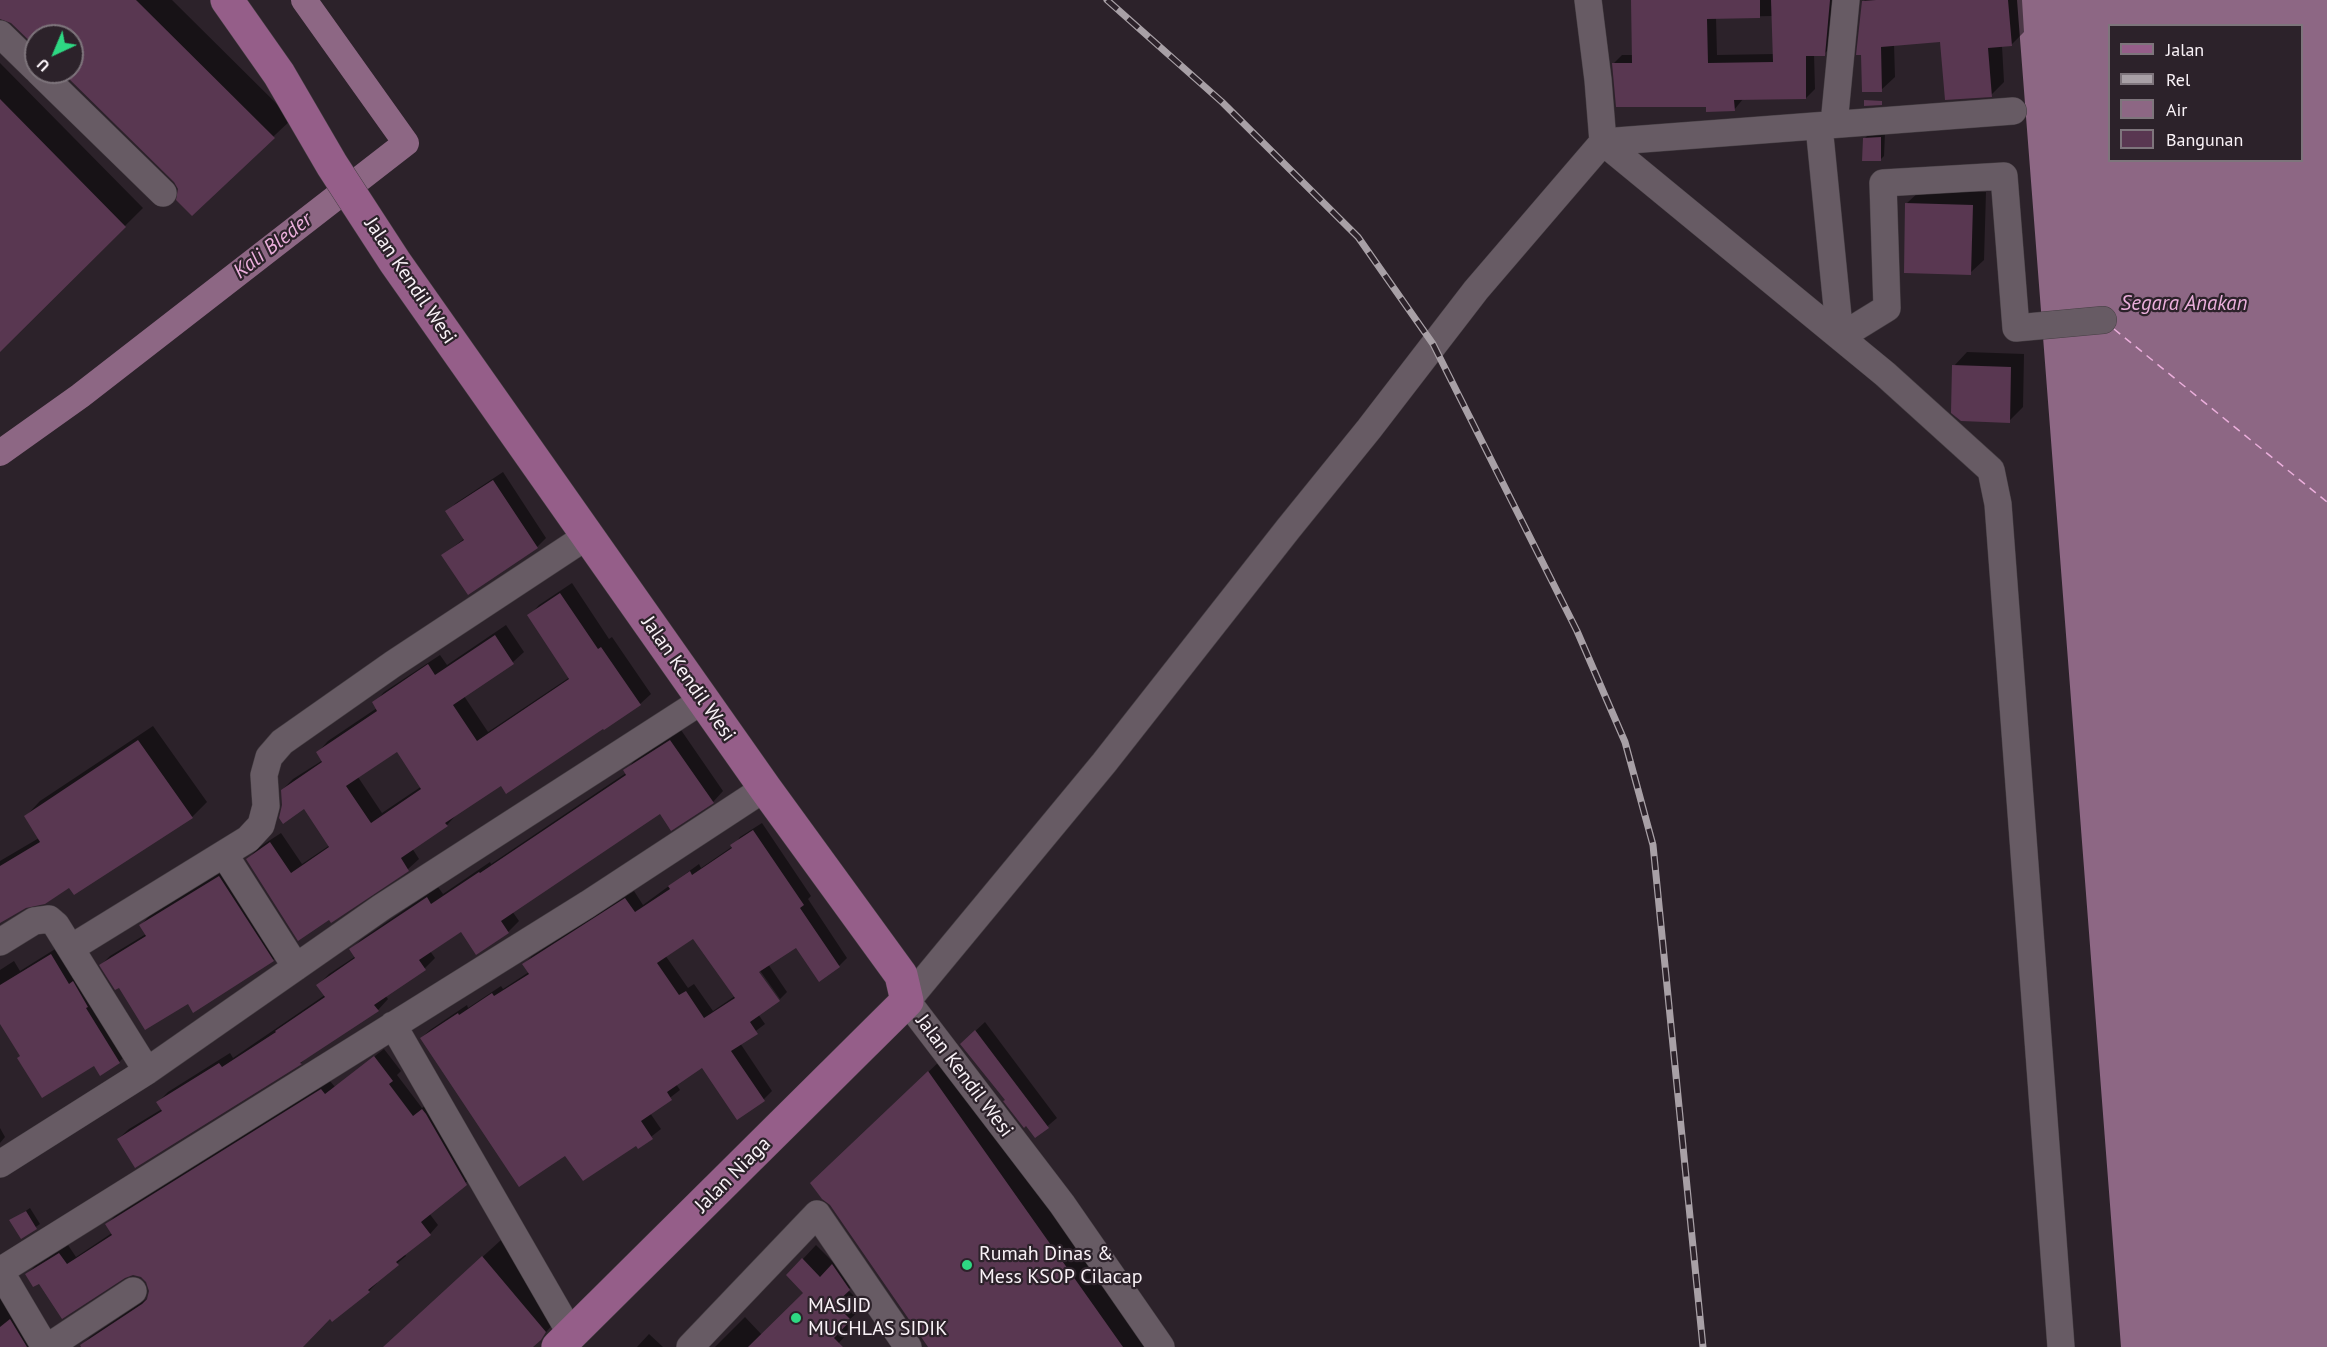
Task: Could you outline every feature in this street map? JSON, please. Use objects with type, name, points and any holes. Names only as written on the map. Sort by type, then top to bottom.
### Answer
[{"type":"main road","name":"Jalan Kendil Wesi","points":[[227,0],[279,74],[332,165],[395,262],[765,788],[901,975],[907,1001]]},
{"type":"main road","name":"Jalan Niaga","points":[[564,1341],[907,1001]]},
{"type":"street","points":[[907,1001],[1104,763],[1369,429],[1476,290],[1603,142],[1588,0]]},
{"type":"street","points":[[1840,337],[1827,125],[1846,0]]},
{"type":"street","points":[[0,34],[24,57]]},
{"type":"street","points":[[52,84],[163,193]]},
{"type":"street","points":[[1603,142],[2013,111]]},
{"type":"street","points":[[1603,142],[1885,374],[1991,470],[2000,526],[2061,1347]]},
{"type":"street","points":[[1840,337],[1887,308],[1883,183],[2004,176],[2016,328],[2103,320]]},
{"type":"street","points":[[71,948],[248,839],[261,825],[266,806],[264,775],[269,757],[282,742],[393,664],[587,536]]},
{"type":"street","points":[[0,1164],[147,1071],[382,907],[703,700]]},
{"type":"street","points":[[133,1291],[47,1347],[0,1271],[588,904],[765,788]]},
{"type":"street","points":[[224,854],[296,967]]},
{"type":"street","points":[[0,942],[34,921],[49,919],[56,925],[147,1071]]},
{"type":"street","name":"Jalan Kendil Wesi","points":[[907,1001],[1062,1204],[1161,1347]]},
{"type":"street","points":[[393,1025],[564,1341]]},
{"type":"street","points":[[690,1347],[817,1214],[908,1347]]},
{"type":"water","name":"Segara Anakan","points":[[2017,0],[2327,0],[2327,1347],[2121,1347]]},
{"type":"building","points":[[0,0],[136,0],[275,138],[192,216],[176,200],[178,189],[174,182],[74,84],[84,84],[84,24],[24,24],[24,35],[11,23],[0,19]]},
{"type":"building","points":[[1631,0],[1760,0],[1760,18],[1707,19],[1708,63],[1773,62],[1771,0],[1830,0],[1825,56],[1806,56],[1806,99],[1734,100],[1735,111],[1706,112],[1706,107],[1616,107],[1612,63],[1632,63]]},
{"type":"building","points":[[2008,0],[2012,46],[1988,48],[1992,97],[1945,100],[1940,42],[1881,47],[1882,92],[1862,92],[1861,55],[1856,55],[1862,1]]},
{"type":"building","points":[[0,99],[126,227],[0,352]]},
{"type":"building","points":[[1864,100],[1882,101],[1882,105],[1864,106]]},
{"type":"building","points":[[1881,137],[1881,161],[1862,161],[1863,138]]},
{"type":"building","points":[[1905,203],[1973,205],[1971,275],[1904,273]]},
{"type":"building","points":[[1952,365],[2011,367],[2010,423],[1961,421],[1951,413]]},
{"type":"building","points":[[493,480],[538,548],[468,595],[441,555],[464,540],[445,511]]},
{"type":"building","points":[[560,593],[598,649],[601,647],[641,705],[506,794],[501,786],[445,823],[448,826],[401,858],[409,871],[331,923],[329,920],[298,941],[246,859],[270,842],[291,873],[329,847],[304,809],[283,824],[279,818],[282,805],[281,790],[322,762],[316,752],[377,711],[372,702],[428,664],[435,675],[495,635],[514,664],[453,705],[477,741],[569,679],[527,615]],"holes":[[[397,752],[421,789],[371,823],[346,786]]]},
{"type":"building","points":[[138,740],[193,818],[74,895],[69,888],[45,904],[26,908],[0,923],[0,866],[40,842],[24,816]]},
{"type":"building","points":[[670,740],[714,803],[671,831],[660,814],[501,921],[509,933],[476,955],[461,932],[419,960],[426,970],[374,1005],[379,1011],[300,1063],[302,1064],[135,1168],[117,1139],[162,1111],[156,1102],[219,1063],[222,1067],[325,997],[316,985],[355,958],[349,949],[427,897],[431,904],[480,873],[626,775],[623,770]]},
{"type":"building","points":[[753,830],[804,905],[800,908],[840,967],[819,982],[796,948],[759,972],[780,1001],[750,1022],[758,1034],[731,1051],[765,1101],[737,1120],[702,1068],[667,1092],[672,1100],[641,1121],[653,1139],[638,1149],[636,1146],[583,1181],[565,1156],[519,1187],[420,1038],[492,993],[494,996],[529,974],[522,964],[625,898],[635,912],[670,889],[668,886],[690,871],[692,875],[732,848],[730,845]],"holes":[[[693,939],[735,998],[704,1018],[686,991],[679,995],[657,963]]]},
{"type":"building","points":[[219,876],[274,961],[193,1013],[188,1004],[145,1030],[119,988],[115,990],[99,965],[146,936],[139,925]]},
{"type":"building","points":[[51,954],[69,984],[73,981],[88,1007],[86,1008],[120,1063],[100,1076],[94,1066],[42,1098],[17,1058],[20,1056],[0,1024],[0,985]]},
{"type":"building","points":[[975,1030],[1049,1128],[1035,1138],[1026,1126],[1024,1128],[1003,1101],[1005,1100],[960,1044]]},
{"type":"building","points":[[374,1056],[393,1081],[389,1084],[413,1116],[422,1109],[426,1114],[467,1185],[421,1222],[431,1235],[396,1262],[399,1265],[368,1290],[370,1292],[332,1322],[330,1319],[303,1347],[81,1347],[80,1345],[147,1299],[149,1291],[146,1282],[141,1277],[133,1275],[125,1278],[62,1319],[39,1284],[33,1287],[25,1274],[59,1253],[67,1264],[112,1235],[105,1224],[321,1089],[325,1094]]},
{"type":"building","name":"Rumah Dinas & Mess KSOP Cilacap","points":[[928,1071],[1123,1347],[928,1347],[830,1205],[822,1199],[810,1183]]},
{"type":"building","points":[[26,1211],[37,1229],[21,1239],[9,1220]]},
{"type":"building","points":[[482,1256],[546,1332],[541,1340],[533,1347],[383,1347]]},
{"type":"building","points":[[802,1258],[820,1277],[832,1264],[850,1290],[835,1304],[851,1320],[834,1338],[843,1347],[748,1347],[803,1293],[786,1275]]},
{"type":"building","points":[[10,1319],[27,1347],[0,1347],[0,1327]]},
{"type":"waterway","name":"Kali Bleder","points":[[0,453],[80,396],[406,143],[304,0]]},
{"type":"ferry route","points":[[2114,329],[2327,502]]},
{"type":"railway","points":[[1107,0],[1222,102],[1358,237],[1433,344],[1577,631],[1625,742],[1653,845],[1703,1347]]},
{"type":"place","name":"Rumah Dinas & Mess KSOP Cilacap","points":[[967,1265]]},
{"type":"place","name":"MASJID MUCHLAS SIDIK","points":[[796,1318]]}]
